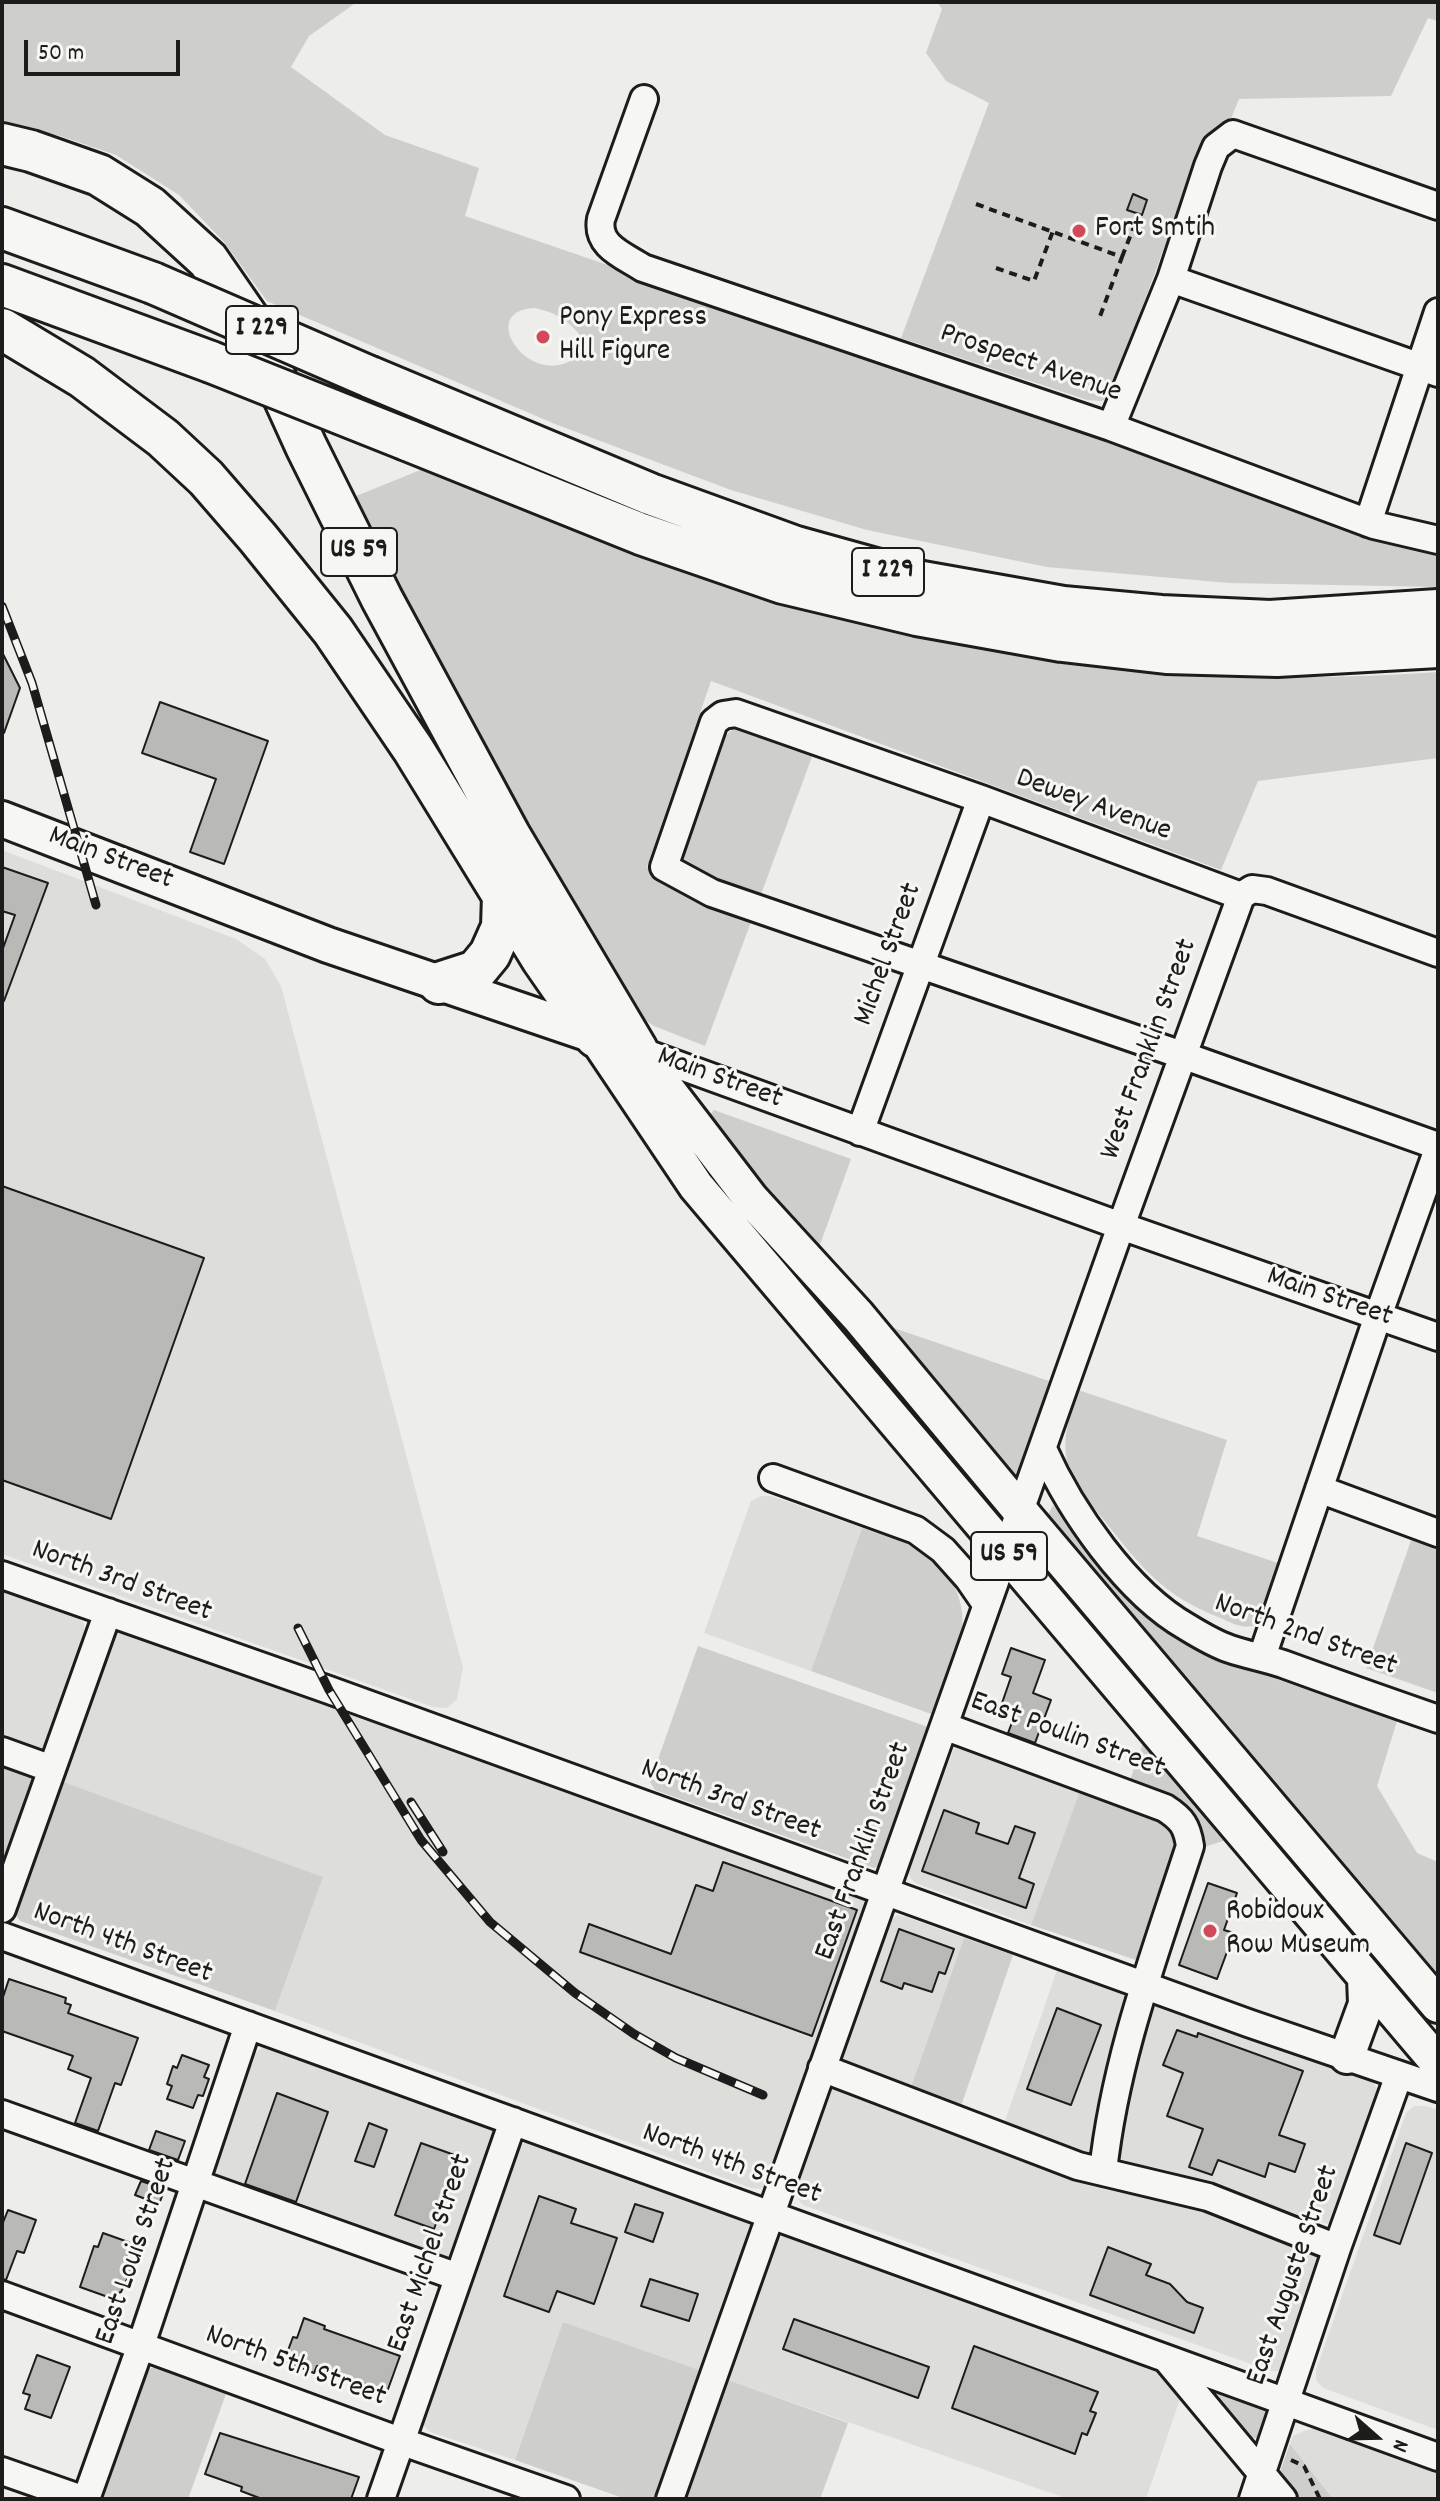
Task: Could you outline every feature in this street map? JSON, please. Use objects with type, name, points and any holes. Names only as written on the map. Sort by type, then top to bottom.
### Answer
[{"type":"highway","name":"US 59","points":[[2,144],[99,175],[150,207],[216,271],[248,318],[306,446],[382,599],[502,822],[637,1050]]},
{"type":"highway","name":"I 229","points":[[2,228],[153,283],[650,494],[796,547],[922,582],[1063,607],[1161,616],[1270,621],[1438,610]]},
{"type":"highway","name":"I 229","points":[[2,285],[211,362],[641,534],[783,583],[917,615],[1062,641],[1166,653],[1277,656],[1438,647]]},
{"type":"highway","name":"US 59","points":[[2,329],[82,377],[163,438],[206,478],[258,538],[333,631],[413,749],[542,959],[596,1037]]},
{"type":"highway","points":[[439,983],[476,971],[490,954],[502,927],[503,895]]},
{"type":"main road","name":"Main Street","points":[[2,819],[328,945],[637,1050]]},
{"type":"main road","name":"US 59","points":[[596,1037],[696,1186],[1438,2063]]},
{"type":"main road","name":"US 59","points":[[637,1050],[751,1199],[858,1316],[1438,2005]]},
{"type":"main road","points":[[1347,2056],[1366,2004],[1365,1977]]},
{"type":"street","name":"Prospect Avenue","points":[[644,99],[599,230],[605,243],[643,268],[1111,427],[1368,523],[1438,540]]},
{"type":"street","points":[[1111,427],[1171,279],[1216,147],[1233,134],[1438,206]]},
{"type":"street","points":[[1171,279],[1430,370]]},
{"type":"street","points":[[1368,523],[1430,370],[1438,312]]},
{"type":"street","name":"Dewey Avenue","points":[[920,965],[712,893],[664,867],[714,722],[723,715],[736,713],[981,799],[1241,896],[1252,889],[1267,891],[1438,953]]},
{"type":"street","name":"Michel Street","points":[[860,1132],[981,799]]},
{"type":"street","name":"West Franklin Street","points":[[1121,1226],[1241,896]]},
{"type":"street","points":[[920,965],[1182,1055],[1438,1148],[1262,1657]]},
{"type":"street","name":"Main Street","points":[[637,1050],[1121,1226],[1438,1337]]},
{"type":"street","name":"East Franklin Street","points":[[670,2499],[1121,1226]]},
{"type":"street","name":"North 2nd Street","points":[[1043,1449],[1058,1483],[1089,1530],[1130,1579],[1156,1605],[1184,1625],[1228,1648],[1438,1719]]},
{"type":"street","points":[[773,1478],[916,1530],[943,1550],[986,1604]]},
{"type":"street","points":[[1319,1489],[1438,1533]]},
{"type":"street","name":"North 3rd Street","points":[[2,1575],[1438,2088]]},
{"type":"street","points":[[2,1909],[108,1612]]},
{"type":"street","name":"East Poulin Street","points":[[944,1726],[1165,1808],[1179,1817],[1187,1828],[1190,1846],[1143,1985],[1117,2082],[1103,2172]]},
{"type":"street","points":[[2,1751],[52,1769]]},
{"type":"street","name":"North 4th Street","points":[[2,1936],[1438,2457]]},
{"type":"street","name":"East Louis Street","points":[[84,2499],[141,2345],[248,2025]]},
{"type":"street","points":[[822,2068],[1078,2166],[1208,2197],[1337,2248]]},
{"type":"street","name":"East Auguste Street","points":[[1253,2499],[1399,2075]]},
{"type":"street","points":[[2,2114],[458,2277]]},
{"type":"street","name":"East Michel Street","points":[[381,2499],[513,2121]]},
{"type":"street","name":"North 5th Street","points":[[2,2295],[566,2499]]},
{"type":"street","points":[[1166,2358],[1283,2499]]},
{"type":"street","points":[[2,2471],[84,2499]]},
{"type":"path","points":[[976,204],[1122,257]]},
{"type":"path","points":[[1099,319],[1139,214]]},
{"type":"path","points":[[996,268],[1034,281],[1053,231]]},
{"type":"path","points":[[1289,2459],[1304,2466],[1320,2499]]},
{"type":"shaded area","points":[[2,2],[357,2],[309,36],[291,67],[385,135],[479,168],[465,216],[1408,540],[1438,546],[1438,587],[1229,583],[1047,567],[867,530],[731,490],[555,424],[267,301],[224,242],[179,195],[116,155],[60,136],[2,126]],"holes":[[[535,308],[565,320],[579,334],[579,355],[561,365],[544,365],[516,347],[509,322],[517,312]]]},
{"type":"shaded area","points":[[937,2],[1438,2],[1438,21],[1428,18],[1391,96],[1239,99],[1228,126],[1204,139],[1110,395],[1102,401],[1087,400],[901,338],[989,103],[946,81],[926,53],[942,9]]},
{"type":"shaded area","points":[[423,469],[639,553],[771,600],[950,643],[1031,657],[1193,674],[1275,677],[1438,672],[1438,758],[1258,781],[1221,870],[711,681],[647,867],[691,900],[751,922],[705,1046],[654,1026],[639,1016],[429,660],[356,496]]},
{"type":"shaded area","points":[[735,727],[813,754],[760,897],[678,866],[723,738]]},
{"type":"shaded area","points":[[2,850],[236,939],[265,959],[281,986],[463,1668],[457,1699],[447,1708],[433,1707],[2,1554]]},
{"type":"shaded area","points":[[714,1110],[851,1159],[818,1250],[718,1128],[709,1115]]},
{"type":"shaded area","points":[[885,1325],[1052,1382],[1020,1472],[1013,1478]]},
{"type":"shaded area","points":[[1078,1390],[1227,1440],[1197,1536],[1284,1565],[1264,1621],[1252,1626],[1231,1623],[1199,1609],[1168,1590],[1143,1567],[1091,1504],[1076,1484],[1066,1458],[1067,1429]]},
{"type":"shaded area","points":[[761,1496],[772,1496],[862,1528],[811,1671],[704,1633],[751,1501]]},
{"type":"shaded area","points":[[1053,1505],[1159,1628],[1215,1658],[1397,1721],[1377,1786],[1417,1853],[1438,1862],[1438,1980],[1046,1519]]},
{"type":"shaded area","points":[[862,1528],[899,1540],[931,1557],[949,1576],[960,1600],[961,1639],[934,1715],[811,1671]]},
{"type":"shaded area","points":[[1414,1532],[1438,1541],[1438,1693],[1366,1668]]},
{"type":"shaded area","points":[[2,1591],[84,1623],[40,1755],[2,1742]]},
{"type":"shaded area","points":[[117,1633],[127,1634],[864,1900],[865,1909],[768,2184],[761,2189],[751,2188],[275,2011],[323,1877],[61,1781],[111,1637]]},
{"type":"shaded area","points":[[698,1646],[928,1727],[880,1865],[874,1868],[655,1790],[650,1782]]},
{"type":"shaded area","points":[[1144,1740],[1226,1840],[1204,1847],[1197,1824],[1129,1783]]},
{"type":"shaded area","points":[[957,1741],[1081,1788],[1031,1925],[915,1883],[910,1877],[908,1870]]},
{"type":"shaded area","points":[[2,1763],[34,1775],[2,1866]]},
{"type":"shaded area","points":[[61,1781],[323,1877],[275,2011],[20,1921],[15,1914]]},
{"type":"shaded area","points":[[1081,1788],[1163,1819],[1177,1830],[1180,1847],[1143,1954],[1136,1960],[1031,1925]]},
{"type":"shaded area","points":[[897,1915],[964,1938],[909,2092],[839,2068],[890,1921]]},
{"type":"shaded area","points":[[964,1938],[1013,1955],[960,2109],[909,2092]]},
{"type":"shaded area","points":[[1057,1970],[1131,1998],[1094,2164],[1004,2124]]},
{"type":"shaded area","points":[[1152,2003],[1372,2082],[1378,2090],[1336,2222],[1327,2224],[1160,2168],[1113,2161],[1118,2122]]},
{"type":"shaded area","points":[[262,2048],[273,2049],[496,2130],[499,2139],[454,2264],[212,2180],[255,2053]]},
{"type":"shaded area","points":[[836,2080],[977,2133],[1077,2182],[1218,2211],[1323,2256],[1287,2364],[1281,2371],[1271,2371],[803,2205],[795,2191]]},
{"type":"shaded area","points":[[1414,2106],[1438,2110],[1438,2430],[1323,2388],[1316,2380],[1316,2370],[1406,2113]]},
{"type":"shaded area","points":[[532,2141],[747,2219],[752,2235],[702,2371],[563,2322],[515,2460],[430,2432],[421,2416],[516,2150]]},
{"type":"shaded area","points":[[784,2234],[798,2235],[1151,2366],[1181,2396],[1146,2499],[1068,2499],[728,2380],[776,2241]]},
{"type":"shaded area","points":[[563,2322],[702,2371],[657,2499],[626,2499],[515,2460]]},
{"type":"shaded area","points":[[151,2368],[161,2368],[227,2391],[188,2499],[99,2498],[143,2376]]},
{"type":"shaded area","points":[[728,2380],[848,2423],[820,2499],[685,2499]]},
{"type":"shaded area","points":[[1218,2389],[1260,2405],[1267,2412],[1270,2419],[1268,2428],[1259,2438],[1252,2438],[1219,2400],[1216,2394]]},
{"type":"shaded area","points":[[1320,2428],[1438,2470],[1438,2499],[1333,2499],[1290,2444],[1293,2436]]},
{"type":"shaded area","points":[[1290,2444],[1333,2499],[1270,2499]]},
{"type":"building","points":[[1133,194],[1147,200],[1142,215],[1127,210]]},
{"type":"building","points":[[2,652],[20,688],[4,733],[2,733]]},
{"type":"building","points":[[160,702],[268,741],[224,864],[190,852],[216,779],[142,753]]},
{"type":"building","points":[[2,867],[48,883],[4,1001],[2,951],[15,915],[2,911]]},
{"type":"building","points":[[2,1186],[204,1258],[111,1519],[2,1480]]},
{"type":"building","points":[[1011,1648],[1045,1660],[1033,1693],[1051,1700],[1035,1743],[1008,1733],[1016,1712],[1001,1706],[1011,1677],[1002,1674]]},
{"type":"building","points":[[944,1810],[979,1823],[976,1833],[1008,1844],[1015,1826],[1035,1833],[1019,1878],[1034,1884],[1026,1908],[922,1871]]},
{"type":"building","points":[[723,1862],[857,1910],[812,2036],[580,1952],[589,1924],[671,1954],[696,1885],[713,1891]]},
{"type":"building","name":"Robidoux Row Museum","points":[[1208,1883],[1237,1893],[1224,1930],[1234,1933],[1217,1979],[1179,1965]]},
{"type":"building","points":[[899,1929],[954,1949],[945,1974],[939,1972],[932,1992],[904,1983],[902,1989],[881,1981]]},
{"type":"building","points":[[9,1979],[66,1998],[65,2003],[71,2005],[68,2013],[138,2038],[121,2085],[115,2083],[98,2131],[75,2123],[91,2078],[68,2069],[73,2056],[2,2031],[2,2000]]},
{"type":"building","points":[[1057,2008],[1101,2025],[1071,2105],[1027,2089]]},
{"type":"building","points":[[1177,2030],[1197,2037],[1198,2033],[1303,2071],[1279,2135],[1305,2144],[1295,2172],[1269,2163],[1265,2177],[1218,2160],[1212,2175],[1189,2167],[1203,2129],[1167,2116],[1183,2073],[1163,2065]]},
{"type":"building","points":[[182,2055],[209,2065],[204,2077],[209,2079],[203,2096],[198,2095],[193,2108],[167,2099],[172,2086],[167,2084],[173,2066],[177,2068]]},
{"type":"building","points":[[277,2093],[328,2112],[296,2202],[245,2184]]},
{"type":"building","points":[[369,2123],[387,2130],[374,2167],[355,2161]]},
{"type":"building","points":[[156,2131],[185,2141],[178,2160],[149,2150]]},
{"type":"building","points":[[421,2143],[460,2157],[434,2229],[395,2215]]},
{"type":"building","points":[[1406,2143],[1432,2153],[1400,2244],[1374,2235]]},
{"type":"building","points":[[141,2181],[165,2189],[159,2204],[135,2195]]},
{"type":"building","points":[[539,2196],[576,2209],[571,2223],[617,2238],[594,2304],[557,2291],[549,2312],[504,2296]]},
{"type":"building","points":[[635,2204],[663,2213],[653,2242],[625,2232]]},
{"type":"building","points":[[8,2210],[36,2220],[24,2253],[17,2251],[6,2280],[2,2279],[2,2225]]},
{"type":"building","points":[[103,2233],[131,2243],[127,2255],[133,2266],[121,2292],[108,2297],[80,2287],[94,2246],[98,2247]]},
{"type":"building","points":[[1108,2247],[1151,2264],[1146,2275],[1170,2284],[1187,2302],[1203,2308],[1194,2333],[1090,2295]]},
{"type":"building","points":[[650,2279],[698,2294],[689,2321],[641,2306]]},
{"type":"building","points":[[304,2318],[325,2326],[324,2329],[400,2356],[387,2392],[317,2366],[314,2373],[284,2361]]},
{"type":"building","points":[[794,2319],[929,2367],[918,2398],[783,2349]]},
{"type":"building","points":[[974,2346],[1098,2392],[1090,2411],[1096,2413],[1087,2435],[1082,2433],[1075,2454],[952,2408]]},
{"type":"building","points":[[37,2355],[70,2367],[51,2418],[25,2409],[30,2395],[23,2393]]},
{"type":"building","points":[[220,2433],[359,2477],[351,2499],[262,2499],[241,2491],[242,2487],[205,2474]]},
{"type":"railway","points":[[2,606],[32,683],[96,905]]},
{"type":"railway","points":[[298,1628],[329,1690],[421,1840],[490,1922],[575,1993],[634,2034],[676,2058],[763,2095]]},
{"type":"railway","points":[[411,1802],[443,1852]]},
{"type":"place","name":"Fort Smtih","points":[[1079,231]]},
{"type":"place","name":"Pony Express Hill Figure","points":[[543,337]]},
{"type":"place","name":"Robidoux Row Museum","points":[[1210,1931]]}]
